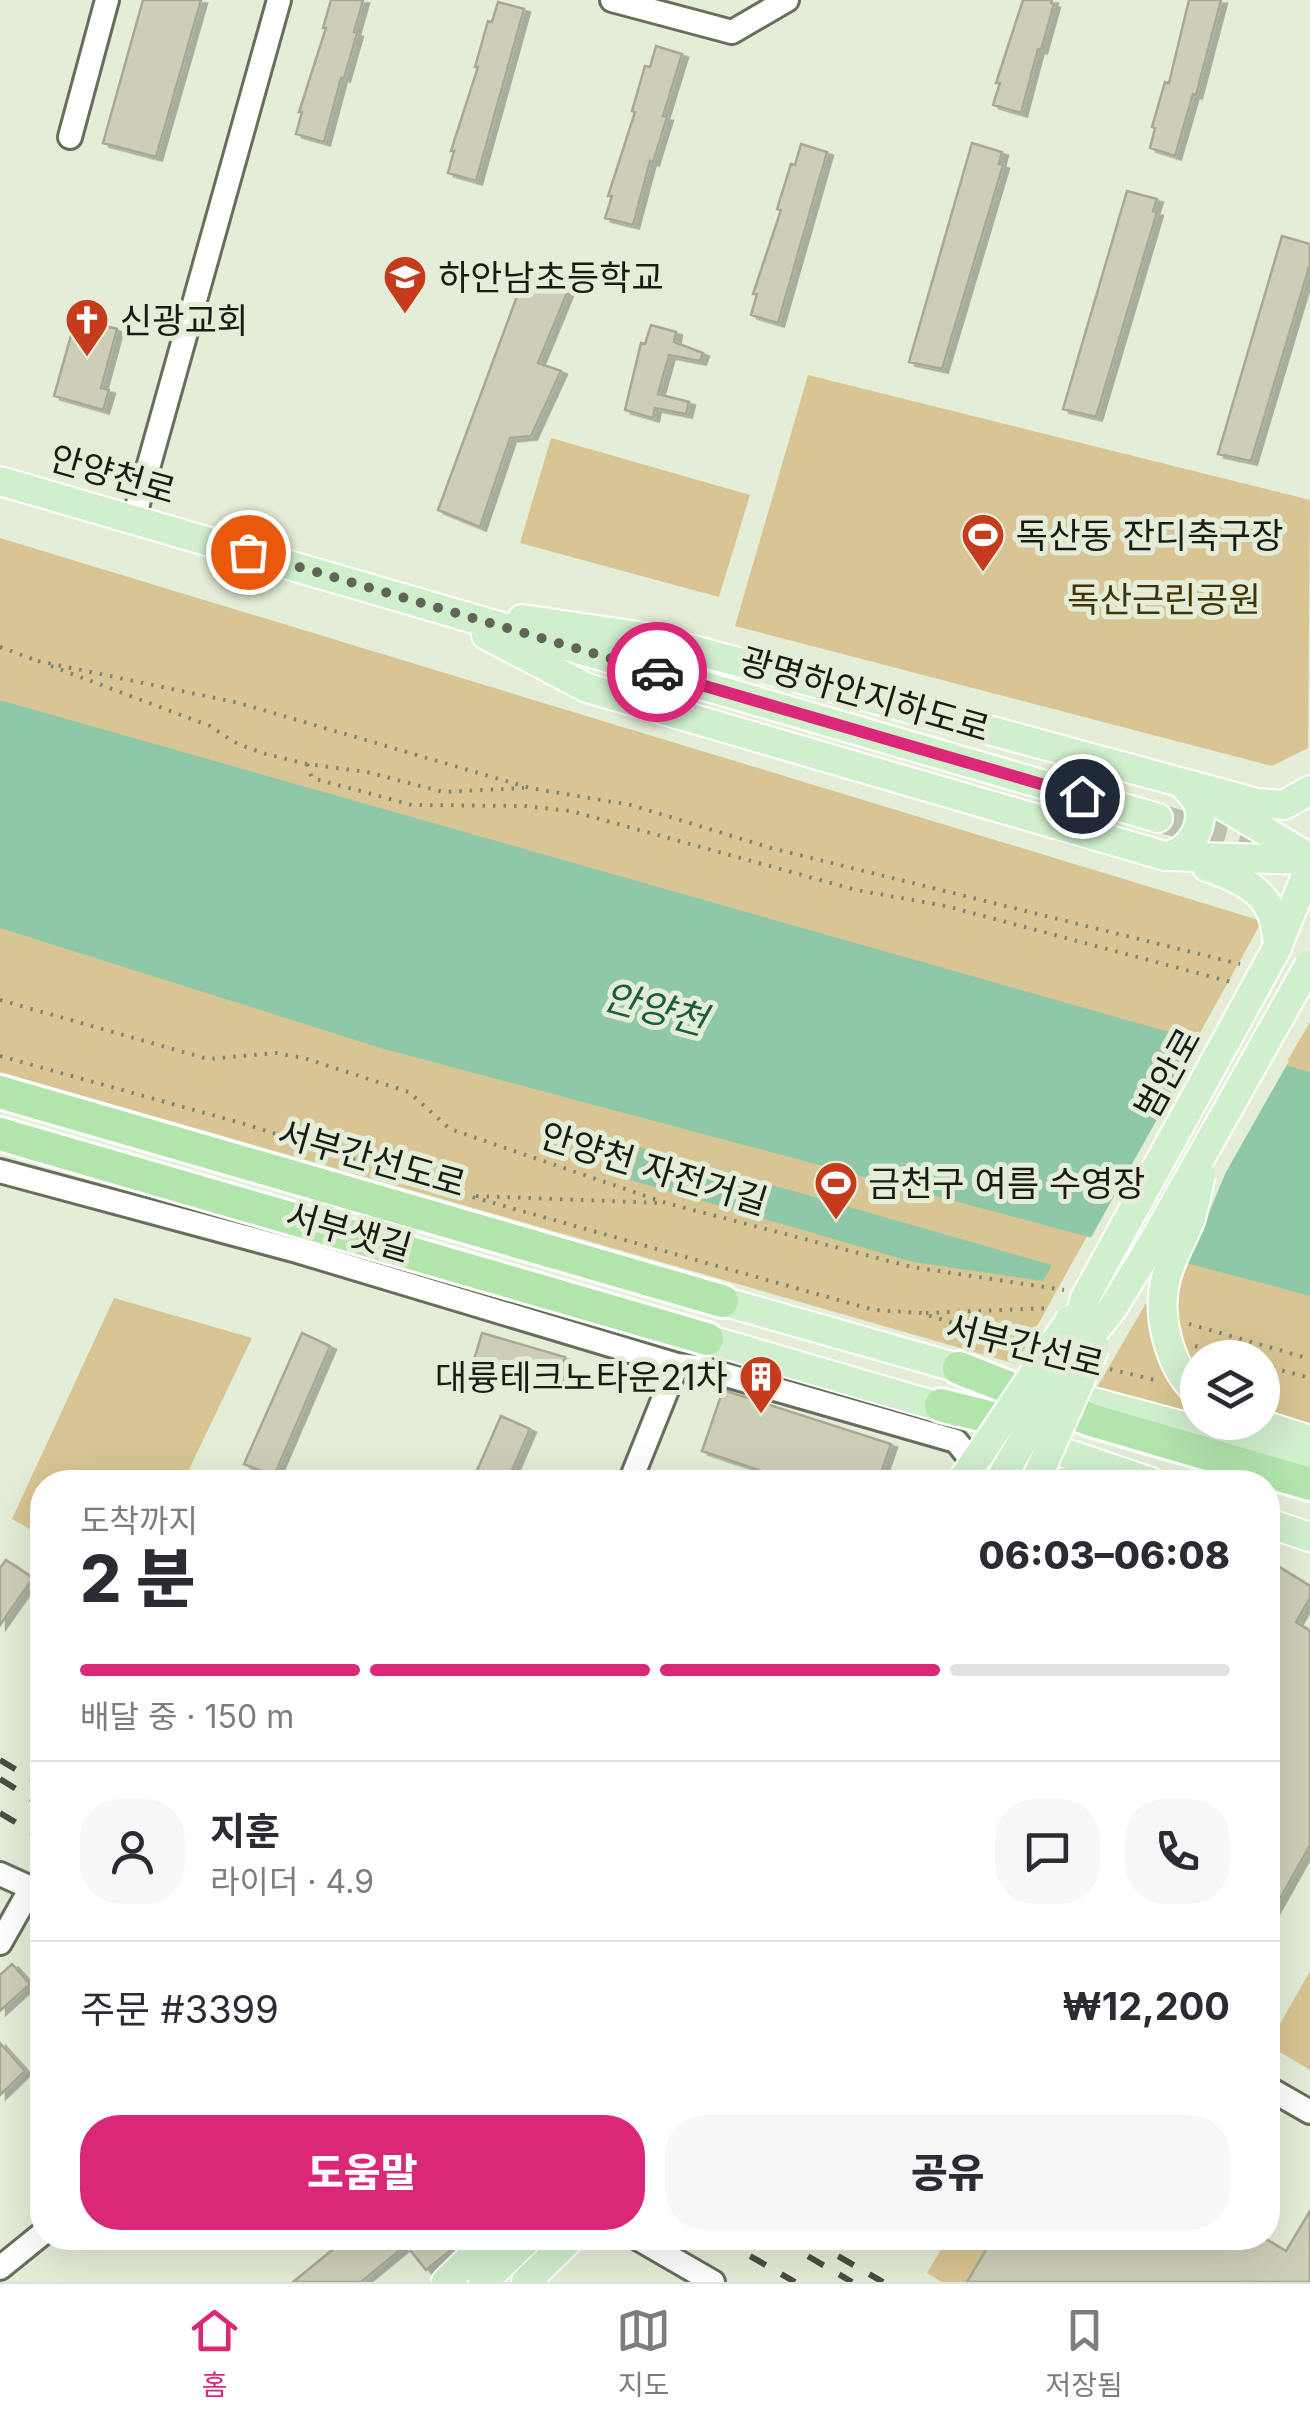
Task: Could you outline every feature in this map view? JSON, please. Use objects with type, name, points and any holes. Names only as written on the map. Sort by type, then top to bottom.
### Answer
[{"type":"highway","name":"서부간선도로","points":[[0,1092],[722,1301]]},
{"type":"highway","points":[[0,1134],[707,1339]]},
{"type":"highway","points":[[958,1368],[1090,1420],[1262,1470]]},
{"type":"highway","points":[[941,1406],[1185,1470]]},
{"type":"highway","points":[[1280,1475],[1310,1484]]},
{"type":"highway","points":[[1280,1499],[1310,1508]]},
{"type":"main road","name":"안양천로","points":[[0,481],[436,608]]},
{"type":"main road","points":[[436,608],[646,637],[1257,803],[1284,805],[1310,790]]},
{"type":"main road","points":[[436,608],[587,688],[1173,858],[1250,884],[1270,908],[1278,926],[1277,948]]},
{"type":"main road","name":"광명하안지하도로","points":[[436,608],[1158,818]]},
{"type":"main road","points":[[1173,858],[1184,850],[1198,826],[1198,804],[1180,782]]},
{"type":"main road","points":[[1180,782],[1300,849],[1310,861]]},
{"type":"main road","points":[[1173,858],[1310,861]]},
{"type":"main road","name":"범안로","points":[[1064,1370],[1078,1294],[1277,948],[1303,898],[1310,861]]},
{"type":"main road","name":"범안로","points":[[993,1470],[1112,1310],[1310,964]]},
{"type":"main road","points":[[1180,1373],[1165,1330],[1165,1281],[1192,1216],[1206,1148]]},
{"type":"main road","points":[[990,1470],[1078,1294]]},
{"type":"main road","name":"서부간선로","points":[[722,1301],[958,1368],[1310,1460]]},
{"type":"main road","points":[[1040,1470],[1112,1310]]},
{"type":"main road","points":[[707,1339],[941,1406],[1112,1470]]},
{"type":"main road","points":[[1280,1430],[1310,1440]]},
{"type":"main road","points":[[1280,1527],[1310,1537]]},
{"type":"main road","points":[[446,2282],[479,2250]]},
{"type":"main road","points":[[483,2282],[517,2250]]},
{"type":"main road","points":[[526,2282],[559,2250]]},
{"type":"street","points":[[70,137],[107,0]]},
{"type":"street","points":[[134,518],[278,0]]},
{"type":"street","points":[[612,0],[732,32],[787,0]]},
{"type":"street","name":"서부샛길","points":[[0,1170],[298,1252],[677,1365],[698,1366],[956,1440],[977,1470]]},
{"type":"street","points":[[635,1470],[677,1365]]},
{"type":"street","points":[[0,1874],[30,1888]]},
{"type":"street","points":[[0,1943],[30,1900]]},
{"type":"street","points":[[1280,2095],[1310,2112]]},
{"type":"street","points":[[0,2268],[30,2244]]},
{"type":"street","points":[[658,2250],[713,2282]]},
{"type":"path","points":[[0,647],[210,726],[234,742],[262,753],[367,772],[443,792],[530,788]]},
{"type":"path","points":[[38,661],[239,703],[530,788],[632,804],[771,848],[1244,965]]},
{"type":"path","points":[[306,764],[312,778],[412,805],[524,806],[572,811],[856,890],[946,906],[1236,984]]},
{"type":"path","name":"안양천 자전거길","points":[[0,1000],[208,1058],[276,1053],[304,1058],[408,1092],[450,1130],[666,1203],[912,1268],[1078,1294]]},
{"type":"path","points":[[0,1056],[248,1124],[465,1195],[874,1310],[921,1313],[1038,1348]]},
{"type":"path","points":[[465,1195],[666,1203]]},
{"type":"path","points":[[1176,1320],[1310,1359]]},
{"type":"path","points":[[1108,1368],[1161,1382]]},
{"type":"path","points":[[1280,1370],[1310,1378]]},
{"type":"green space","name":"독산근린공원","points":[[808,375],[1310,500],[1308,748],[1272,766],[735,626]]},
{"type":"green space","points":[[551,438],[750,495],[719,597],[520,543]]},
{"type":"green space","points":[[0,538],[1262,921],[1016,1364],[0,1072]]},
{"type":"green space","points":[[1310,1022],[1310,1435],[1280,1426],[1280,1340],[1180,1340],[1180,1416],[1093,1394]]},
{"type":"green space","points":[[114,1298],[252,1338],[189,1470],[35,1470]]},
{"type":"green space","points":[[30,1480],[30,1529],[12,1519]]},
{"type":"green space","points":[[1310,1971],[1310,2070],[1280,2052],[1280,2024]]},
{"type":"green space","points":[[941,2250],[986,2250],[967,2282],[942,2282],[927,2273]]},
{"type":"water","name":"안양천","points":[[0,700],[1310,1072],[1310,1296],[384,1049],[0,928]]},
{"type":"water","name":"금천구 여름 수영장","points":[[640,1147],[1052,1265],[1043,1281],[913,1262],[630,1180]]},
{"type":"pier","points":[[1203,1037],[1289,1061],[1226,1172],[1186,1267],[1089,1241]]},
{"type":"building","points":[[143,0],[201,0],[156,157],[103,143]]},
{"type":"building","points":[[331,0],[363,0],[324,142],[296,134]]},
{"type":"building","points":[[1023,0],[1052,0],[1054,4],[1021,113],[993,105],[1000,83],[996,83]]},
{"type":"building","points":[[1189,0],[1221,0],[1175,156],[1150,148],[1155,128],[1152,127],[1165,82],[1169,83]]},
{"type":"building","points":[[498,2],[524,9],[476,181],[448,173],[488,21],[492,22]]},
{"type":"building","points":[[656,46],[682,54],[633,225],[605,218],[645,66],[650,67]]},
{"type":"building","points":[[972,143],[1002,152],[999,164],[1003,165],[942,369],[909,362]]},
{"type":"building","points":[[801,144],[827,152],[778,323],[751,315],[757,294],[753,294],[781,210],[777,209],[791,164],[795,165]]},
{"type":"building","points":[[1127,191],[1157,199],[1153,211],[1157,212],[1096,417],[1063,409]]},
{"type":"building","points":[[1282,236],[1310,244],[1310,264],[1251,461],[1218,454]]},
{"type":"building","points":[[527,269],[571,283],[538,363],[561,371],[531,436],[510,438],[480,527],[438,510]]},
{"type":"building","name":"신광교회","points":[[76,318],[117,329],[101,388],[109,390],[103,410],[54,396]]},
{"type":"building","points":[[651,325],[676,332],[674,342],[703,353],[700,361],[669,355],[658,394],[689,402],[686,414],[655,408],[653,418],[625,410],[641,343],[645,344]]},
{"type":"building","points":[[302,1333],[330,1346],[277,1470],[259,1470],[244,1464]]},
{"type":"building","points":[[482,1333],[565,1357],[557,1384],[474,1360]]},
{"type":"building","name":"대륭테크노타운21차","points":[[723,1390],[891,1444],[882,1470],[758,1470],[702,1451]]},
{"type":"building","points":[[501,1416],[530,1429],[512,1470],[477,1470]]},
{"type":"building","points":[[6,1560],[30,1576],[30,1582],[0,1625],[0,1568]]},
{"type":"building","points":[[1280,1567],[1310,1586],[1310,1598],[1296,1622],[1310,1631],[1310,1845],[1280,1899]]},
{"type":"building","points":[[12,1964],[30,1984],[0,2011],[0,1975]]},
{"type":"building","points":[[0,2043],[25,2071],[0,2095]]},
{"type":"building","points":[[1310,2211],[1310,2282],[967,2282],[986,2250],[1280,2247],[1286,2251]]},
{"type":"building","points":[[332,2250],[400,2250],[361,2282],[293,2282]]},
{"type":"building","points":[[410,2250],[451,2250],[426,2270]]},
{"type":"tunnel","points":[[1158,818],[1296,855]]},
{"type":"railway","points":[[0,1760],[30,1778]]},
{"type":"railway","points":[[0,1779],[30,1798]]},
{"type":"railway","points":[[0,1813],[30,1831]]},
{"type":"railway","points":[[740,2250],[795,2282]]},
{"type":"railway","points":[[797,2250],[852,2282]]},
{"type":"railway","points":[[828,2250],[883,2282]]},
{"type":"way so far","points":[[248,552],[657,672]]},
{"type":"place","name":"하안남초등학교","points":[[405,315]]},
{"type":"place","name":"신광교회","points":[[87,358]]},
{"type":"place","name":"독산동 잔디축구장","points":[[983,573]]},
{"type":"place","name":"금천구 여름 수영장","points":[[836,1221]]},
{"type":"place","name":"대륭테크노타운21차","points":[[761,1415]]},
{"type":"route","points":[[657,672],[1082,796]]}]
